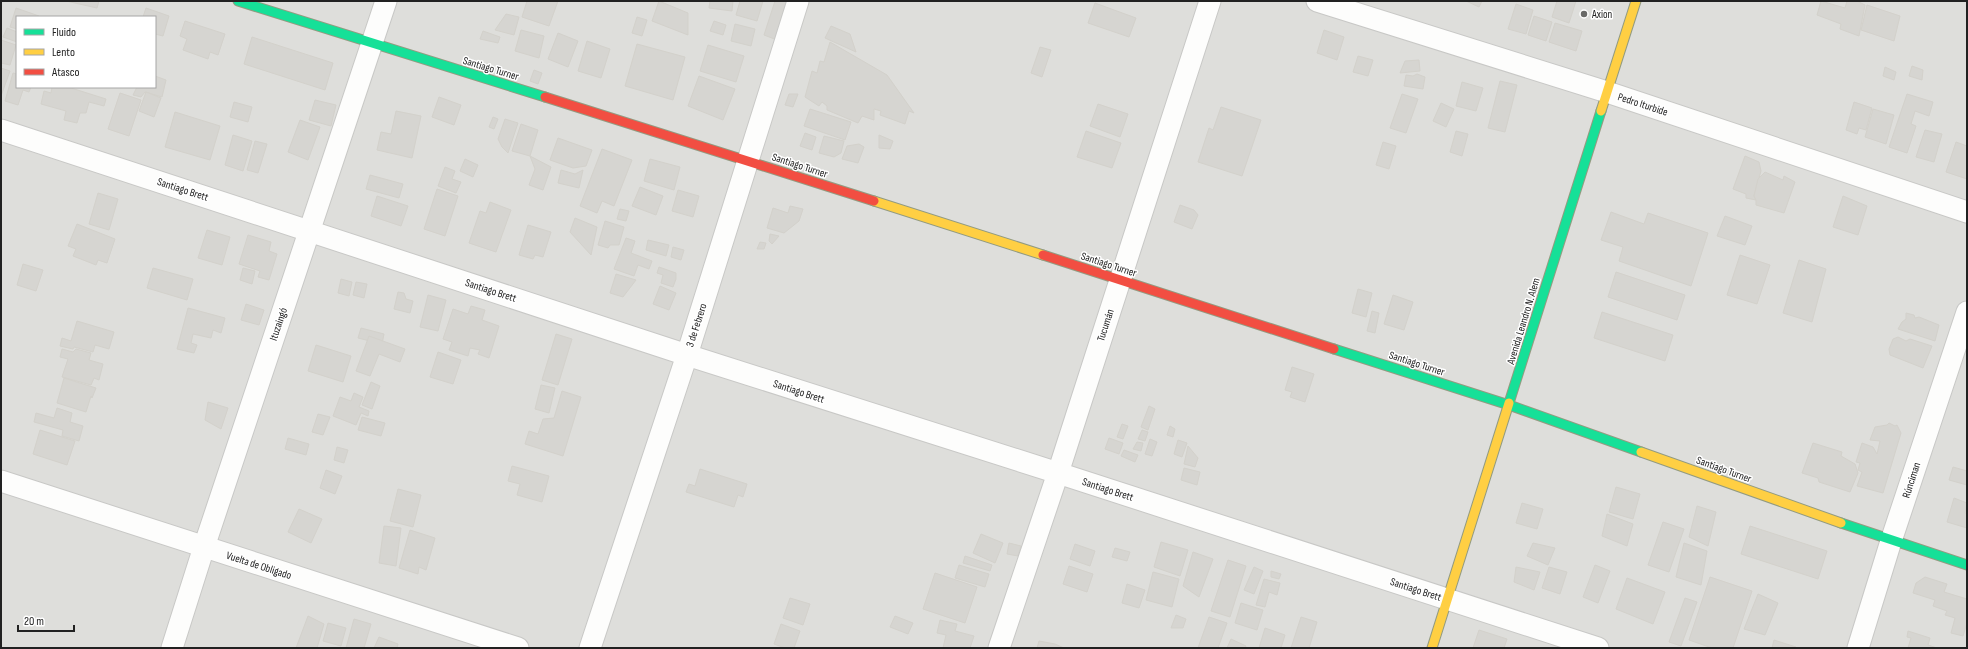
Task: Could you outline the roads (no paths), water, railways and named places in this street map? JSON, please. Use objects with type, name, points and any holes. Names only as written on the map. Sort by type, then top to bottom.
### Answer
[{"type":"street","name":"Santiago Turner","points":[[238,1],[748,160],[1509,405],[1891,541],[1967,565]]},
{"type":"street","name":"Ituzaingó","points":[[172,648],[204,547],[386,1]]},
{"type":"street","name":"3 de Febrero","points":[[590,648],[687,355],[798,1]]},
{"type":"street","name":"Tucumán","points":[[998,648],[1058,473],[1210,1]]},
{"type":"street","name":"Pedro Iturbide","points":[[1317,1],[1607,92],[1967,212]]},
{"type":"street","name":"Avenida Leandro N. Alem","points":[[1432,648],[1636,1]]},
{"type":"street","name":"Santiago Brett","points":[[1,130],[310,230],[687,355],[1058,473],[1598,648]]},
{"type":"street","name":"Rúnciman","points":[[1858,648],[1891,541],[1967,312]]},
{"type":"street","name":"Vuelta de Obligado","points":[[1,481],[518,648]]},
{"type":"place","name":"Axion","points":[[1584,14]]}]
